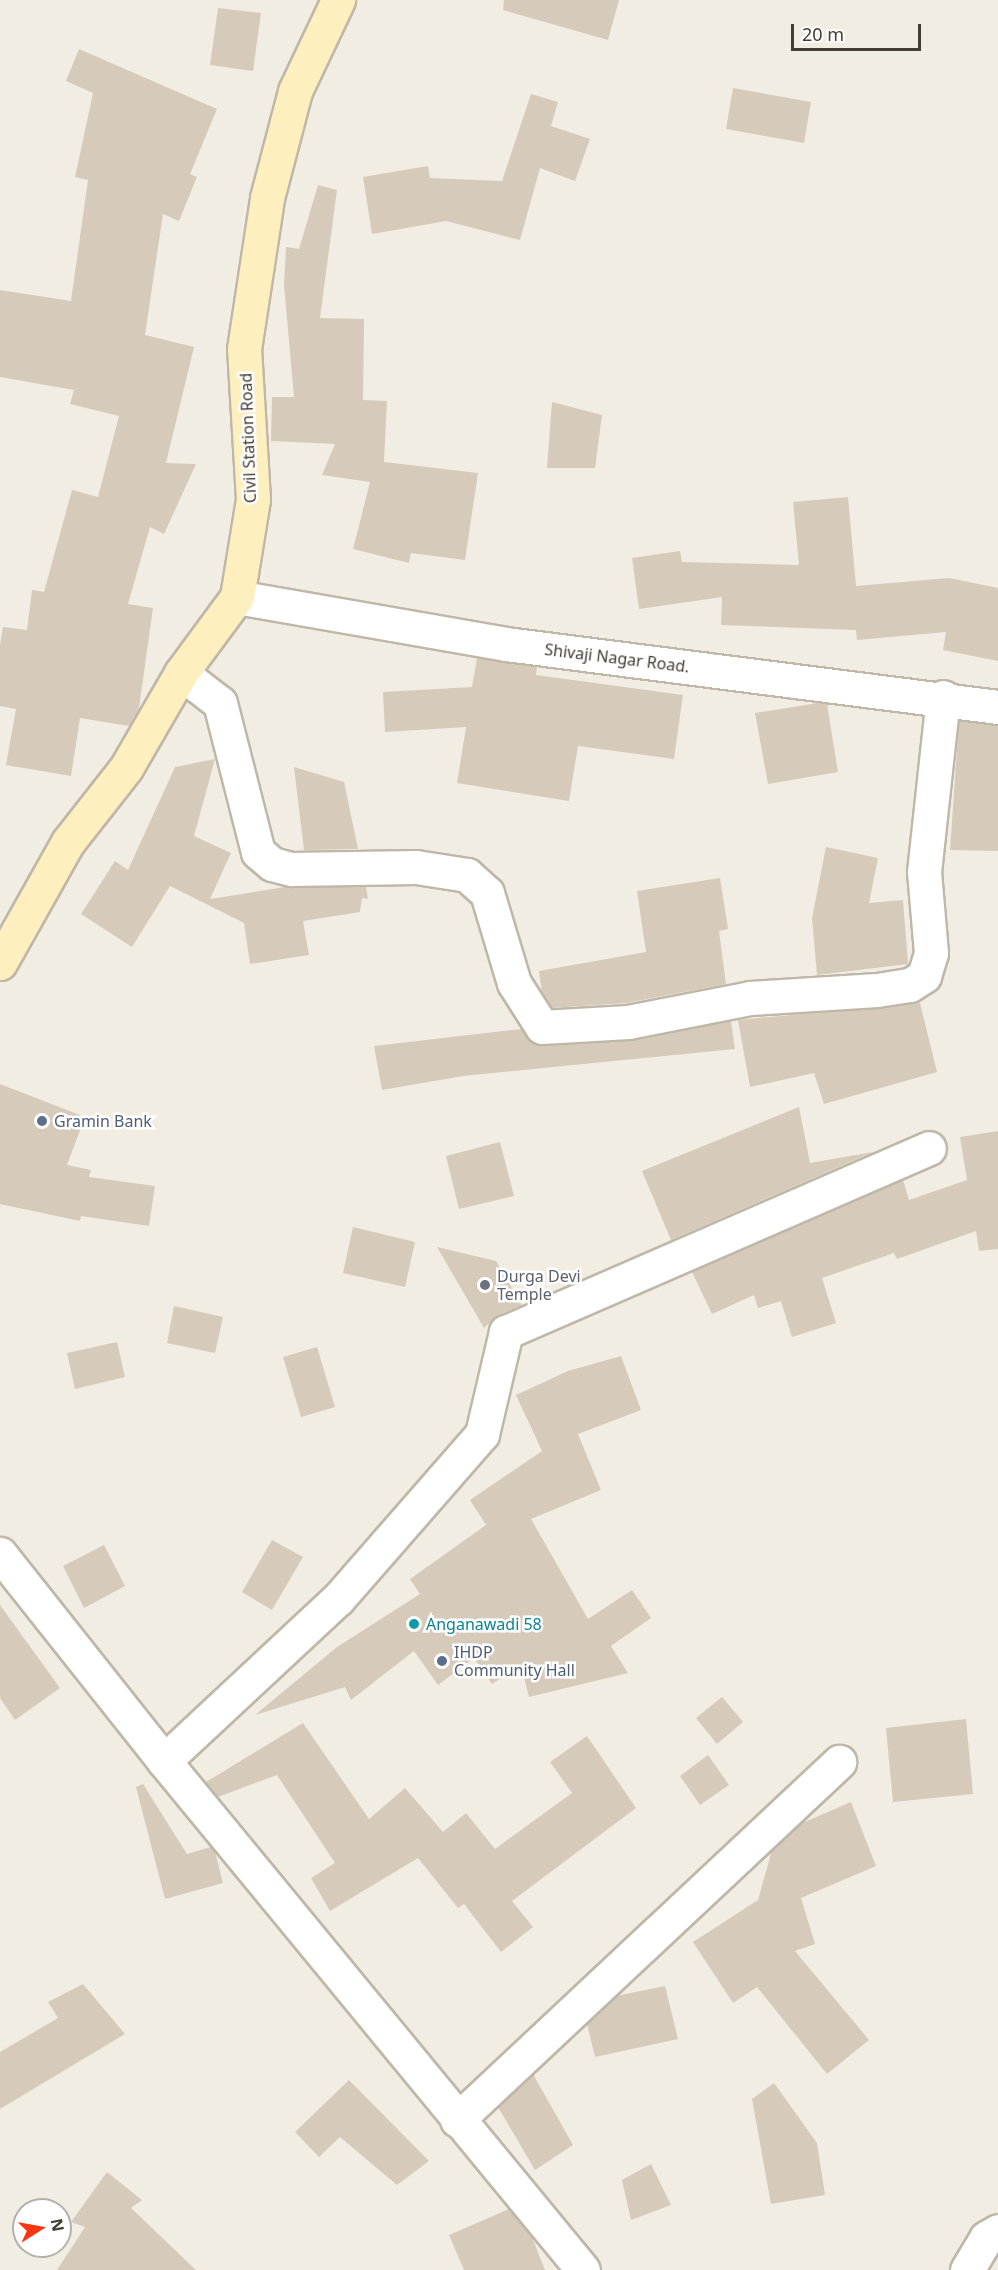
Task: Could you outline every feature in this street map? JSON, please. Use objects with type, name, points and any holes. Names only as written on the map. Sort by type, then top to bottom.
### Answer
[{"type":"main road","name":"Civil Station Road","points":[[0,963],[68,842],[126,768],[181,673],[237,597],[253,499],[244,349],[267,198],[295,91],[338,0]]},
{"type":"street","name":"Shivaji Nagar Road.","points":[[237,597],[506,644],[943,697],[998,707]]},
{"type":"street","points":[[181,673],[220,703],[258,852],[272,864],[291,869],[416,867],[467,875],[487,893],[514,982],[542,1027],[628,1022],[750,998],[877,990],[910,985],[924,976],[931,953],[924,872],[943,697]]},
{"type":"street","points":[[164,1761],[338,1599],[482,1434],[506,1332],[929,1148]]},
{"type":"street","points":[[0,1554],[164,1761],[584,2270]]},
{"type":"street","points":[[458,2120],[839,1762]]},
{"type":"street","points":[[967,2270],[986,2238],[998,2231]]},
{"type":"building","points":[[504,0],[619,0],[608,40],[503,10]]},
{"type":"building","points":[[218,8],[261,13],[253,71],[210,65]]},
{"type":"building","points":[[79,49],[217,109],[190,174],[197,177],[179,221],[163,214],[145,335],[194,347],[166,463],[196,464],[164,534],[150,527],[128,604],[153,608],[139,708],[129,726],[80,718],[71,776],[6,765],[16,709],[0,706],[0,645],[3,627],[27,630],[32,590],[44,592],[72,490],[98,497],[119,416],[70,404],[74,390],[0,377],[0,290],[71,301],[88,180],[75,177],[93,93],[66,81]]},
{"type":"building","points":[[733,88],[811,102],[804,143],[726,129]]},
{"type":"building","points":[[531,94],[558,102],[551,126],[590,139],[575,181],[540,168],[520,240],[446,221],[372,234],[363,177],[428,166],[430,178],[502,181]]},
{"type":"building","points":[[318,185],[337,190],[320,318],[364,319],[363,400],[387,401],[384,462],[478,473],[465,560],[411,553],[409,563],[353,549],[370,482],[322,475],[335,444],[271,441],[272,397],[294,397],[284,285],[286,247],[299,249]]},
{"type":"building","points":[[552,402],[602,415],[595,468],[547,468]]},
{"type":"building","points":[[848,497],[856,586],[949,578],[998,588],[998,661],[943,650],[946,632],[857,640],[856,630],[721,625],[722,597],[639,609],[632,558],[680,551],[682,562],[799,565],[793,502]]},
{"type":"building","points":[[477,658],[537,667],[536,675],[683,695],[674,759],[578,746],[569,801],[457,783],[466,727],[385,732],[383,692],[472,687]]},
{"type":"building","points":[[818,703],[827,704],[838,772],[768,784],[755,713]]},
{"type":"building","points":[[959,721],[998,725],[998,851],[950,850]]},
{"type":"building","points":[[215,759],[194,836],[231,853],[210,899],[285,887],[366,887],[368,899],[362,898],[360,912],[303,921],[309,955],[250,964],[244,923],[170,886],[132,947],[81,914],[115,861],[128,870],[175,767]]},
{"type":"building","points":[[294,767],[344,782],[358,849],[304,850]]},
{"type":"building","points":[[826,847],[878,858],[869,903],[903,900],[908,964],[817,975],[812,918]]},
{"type":"building","points":[[720,878],[728,929],[719,931],[726,984],[626,1003],[552,1008],[542,993],[539,971],[646,952],[637,891]]},
{"type":"building","points":[[920,1003],[937,1072],[824,1104],[814,1073],[750,1087],[738,1020]]},
{"type":"building","points":[[731,1021],[735,1049],[463,1076],[382,1090],[374,1046],[521,1029],[533,1043],[542,1046],[629,1041]]},
{"type":"building","points":[[0,1084],[85,1117],[67,1165],[91,1170],[89,1177],[155,1186],[149,1226],[81,1216],[80,1221],[0,1204]]},
{"type":"building","points":[[799,1107],[810,1163],[873,1152],[671,1240],[642,1171]]},
{"type":"building","points":[[998,1131],[998,1249],[979,1251],[976,1231],[897,1259],[894,1253],[822,1278],[836,1323],[792,1337],[781,1301],[758,1308],[754,1295],[712,1314],[692,1272],[903,1180],[909,1200],[967,1180],[960,1137]]},
{"type":"building","points":[[500,1142],[514,1196],[459,1209],[446,1156]]},
{"type":"building","points":[[353,1227],[415,1242],[405,1287],[343,1273]]},
{"type":"building","name":"Durga Devi Temple","points":[[437,1247],[496,1261],[522,1305],[498,1315],[484,1328]]},
{"type":"building","points":[[174,1306],[223,1317],[215,1353],[167,1343]]},
{"type":"building","points":[[117,1342],[125,1377],[75,1389],[67,1353]]},
{"type":"building","points":[[317,1347],[335,1407],[301,1417],[283,1357]]},
{"type":"building","points":[[621,1356],[641,1410],[578,1434],[601,1490],[531,1519],[588,1619],[632,1590],[651,1618],[611,1646],[628,1673],[529,1697],[521,1665],[492,1684],[474,1658],[438,1685],[414,1651],[351,1700],[345,1687],[255,1715],[337,1647],[420,1594],[410,1579],[486,1525],[470,1500],[542,1451],[516,1395],[568,1371]]},
{"type":"building","points":[[272,1540],[303,1557],[272,1610],[242,1592]]},
{"type":"building","points":[[104,1545],[125,1586],[84,1608],[63,1566]]},
{"type":"building","points":[[0,1605],[60,1688],[15,1720],[0,1698]]},
{"type":"building","points":[[722,1697],[743,1722],[717,1744],[696,1718]]},
{"type":"building","points":[[966,1719],[973,1794],[893,1802],[886,1728]]},
{"type":"building","points":[[303,1723],[369,1819],[405,1788],[443,1832],[466,1813],[495,1849],[572,1793],[550,1762],[587,1736],[636,1808],[512,1901],[533,1927],[501,1952],[464,1904],[458,1908],[418,1858],[330,1911],[311,1878],[335,1863],[277,1775],[218,1797],[206,1782]]},
{"type":"building","points":[[708,1755],[729,1785],[700,1805],[680,1776]]},
{"type":"building","points":[[143,1784],[187,1854],[211,1847],[215,1852],[223,1883],[165,1899],[136,1787]]},
{"type":"building","points":[[851,1802],[876,1866],[801,1898],[815,1944],[795,1951],[869,2040],[827,2074],[757,1987],[733,2003],[693,1942],[758,1900],[772,1850],[800,1824]]},
{"type":"building","points":[[83,1984],[125,2034],[0,2109],[0,2052],[58,2018],[48,2002]]},
{"type":"building","points":[[665,1986],[678,2039],[595,2057],[587,2024],[616,1996]]},
{"type":"building","points":[[533,2074],[573,2145],[535,2170],[498,2107]]},
{"type":"building","points":[[349,2080],[429,2161],[397,2185],[340,2137],[319,2157],[295,2132]]},
{"type":"building","points":[[774,2083],[817,2143],[825,2195],[771,2204],[752,2099]]},
{"type":"building","points":[[651,2164],[671,2205],[631,2220],[622,2180]]},
{"type":"building","points":[[107,2172],[142,2200],[131,2208],[196,2270],[57,2270],[65,2258],[72,2258],[72,2247],[85,2227],[72,2221]]},
{"type":"building","points":[[509,2209],[532,2237],[545,2270],[464,2270],[449,2235]]},
{"type":"place","name":"Gramin Bank","points":[[42,1121]]},
{"type":"place","name":"Durga Devi Temple","points":[[485,1285]]},
{"type":"place","name":"Anganawadi 58","points":[[414,1624]]},
{"type":"place","name":"IHDP Community Hall","points":[[442,1661]]}]
